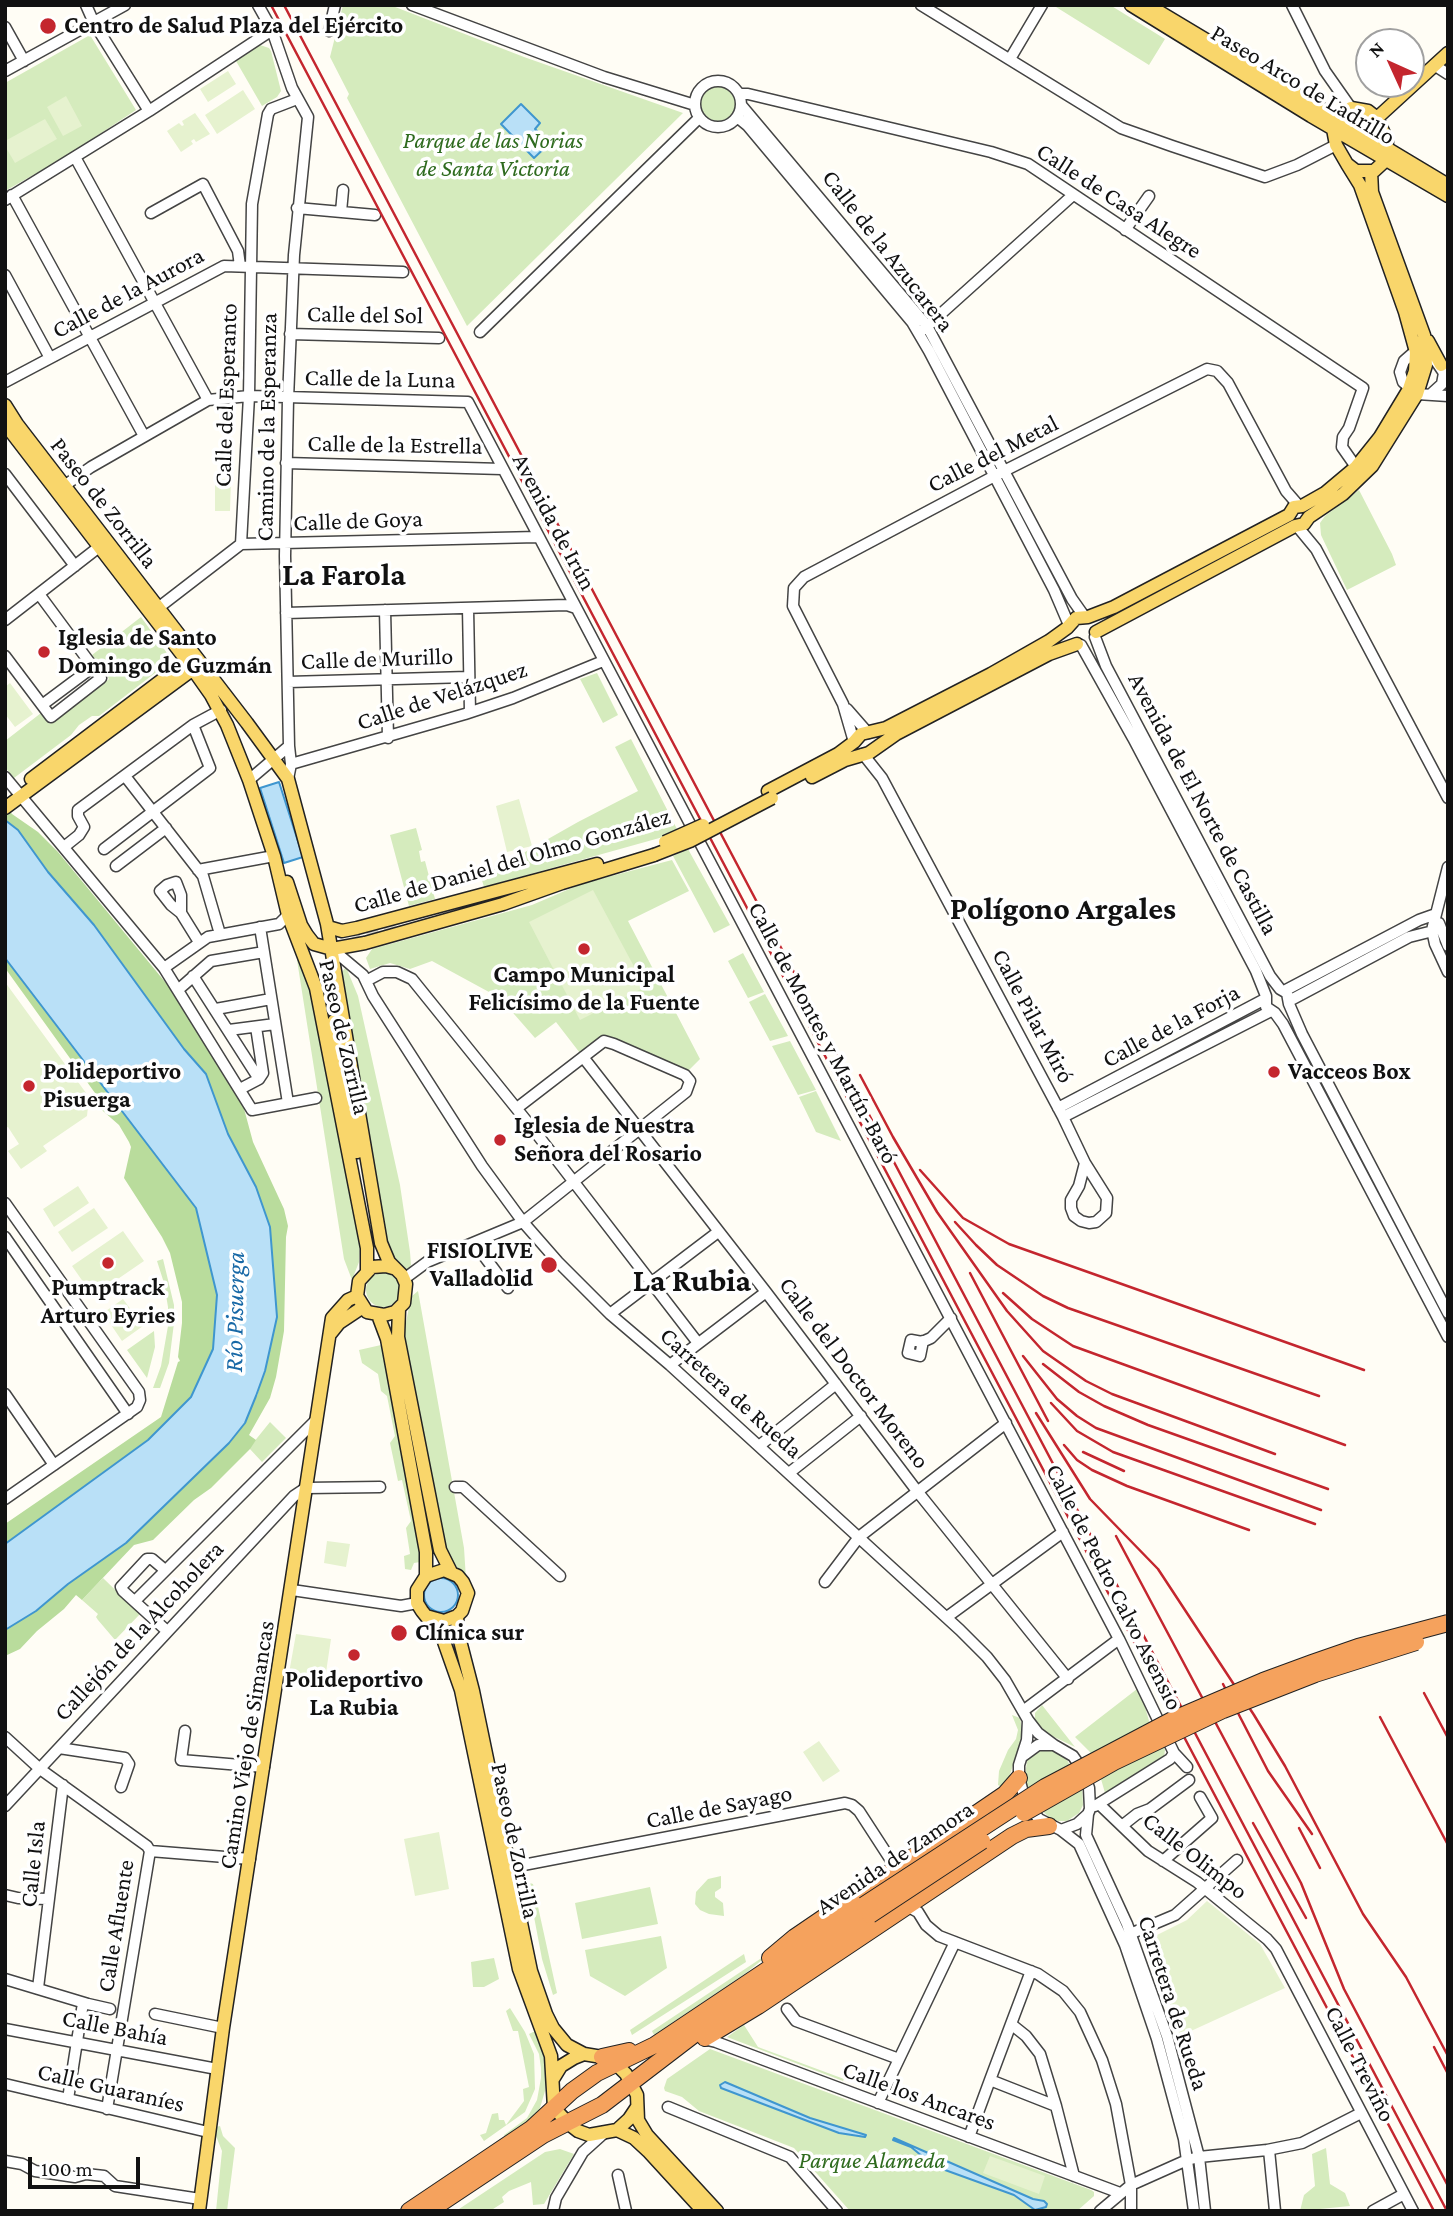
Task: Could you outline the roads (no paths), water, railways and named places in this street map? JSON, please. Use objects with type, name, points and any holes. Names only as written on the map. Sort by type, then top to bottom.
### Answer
[{"type":"highway","name":"Avenida de Zamora","points":[[429,2211],[543,2135],[573,2127],[667,2054],[867,1910],[1045,1787],[1174,1719],[1263,1681],[1358,1647],[1448,1623]]},
{"type":"highway","name":"Avenida de Zamora","points":[[409,2211],[531,2129],[609,2060],[648,2049],[732,1992],[1062,1791],[1147,1745],[1267,1692],[1362,1658],[1448,1634]]},
{"type":"highway","points":[[732,1992],[795,1937],[990,1805],[1019,1778]]},
{"type":"highway","points":[[667,2054],[703,2039],[758,2006],[1012,1836],[1026,1829],[1055,1828]]},
{"type":"main road","name":"Paseo Arco de Ladrillo","points":[[1138,6],[1334,125],[1448,185]]},
{"type":"main road","points":[[1377,118],[1448,53]]},
{"type":"main road","points":[[1347,164],[1356,171],[1371,172],[1380,167],[1387,155],[1387,140],[1377,118],[1360,108],[1351,108],[1334,125],[1336,145],[1347,164],[1360,185],[1421,353]]},
{"type":"main road","name":"Paseo Arco de Ladrillo","points":[[1387,155],[1448,196]]},
{"type":"main road","points":[[1371,172],[1372,192],[1424,335],[1445,370]]},
{"type":"main road","points":[[1421,353],[1424,335]]},
{"type":"main road","name":"Calle de Daniel del Olmo González","points":[[332,949],[503,904],[652,852],[690,831],[869,751],[892,736],[1049,654],[1089,643],[1096,634],[1299,516],[1356,467],[1424,375],[1421,353]]},
{"type":"main road","name":"Calle de Daniel del Olmo González","points":[[770,794],[838,754],[859,735],[896,723],[991,674],[1068,626],[1076,618],[1114,607],[1343,494],[1372,466],[1413,392]]},
{"type":"main road","name":"Paseo de Zorrilla","points":[[5,405],[158,608],[220,710],[249,780],[274,856],[288,915],[316,988],[368,1257],[367,1270],[359,1281],[360,1301]]},
{"type":"main road","name":"Paseo de Zorrilla","points":[[5,424],[99,547],[192,663],[274,758],[288,779],[328,927],[381,1243],[393,1268],[404,1279],[407,1296],[399,1309],[398,1337],[440,1550],[451,1572],[463,1582],[468,1594],[465,1605],[457,1616],[458,1633],[473,1692],[531,1971],[552,2028],[567,2045],[584,2054],[609,2060]]},
{"type":"main road","points":[[1086,617],[1094,624],[1096,634]]},
{"type":"main road","points":[[1068,626],[1070,639],[1079,645]]},
{"type":"main road","points":[[7,804],[192,663]]},
{"type":"main road","points":[[854,742],[856,750],[869,751],[874,738],[868,733]]},
{"type":"main road","name":"Paseo de Zorrilla","points":[[261,818],[268,825],[301,925],[314,944],[332,949]]},
{"type":"main road","name":"Calle de Daniel del Olmo González","points":[[328,927],[341,931],[360,928],[580,868],[652,852]]},
{"type":"main road","points":[[396,926],[500,898],[580,868]]},
{"type":"main road","points":[[334,1021],[360,1171],[370,1242],[368,1257]]},
{"type":"main road","points":[[367,1270],[378,1266],[393,1268]]},
{"type":"main road","points":[[360,1301],[378,1315],[387,1339],[426,1552],[426,1576]]},
{"type":"main road","name":"Camino Viejo de Simancas","points":[[199,2205],[223,2028],[330,1333],[360,1301]]},
{"type":"main road","points":[[378,1315],[390,1314],[399,1309]]},
{"type":"main road","points":[[417,1603],[417,1590],[426,1576],[438,1570],[451,1572]]},
{"type":"main road","name":"Paseo de Zorrilla","points":[[417,1603],[442,1636],[461,1690],[519,1969],[551,2056],[554,2108]]},
{"type":"main road","points":[[426,1616],[444,1621],[457,1616]]},
{"type":"main road","points":[[553,2079],[561,2066],[584,2054]]},
{"type":"main road","points":[[609,2060],[632,2082],[637,2095],[639,2120],[647,2135],[717,2211]]},
{"type":"main road","points":[[554,2108],[573,2127],[589,2135],[617,2130],[637,2107]]},
{"type":"main road","points":[[617,2130],[634,2138],[648,2151],[704,2211]]},
{"type":"street","points":[[86,5],[94,23],[149,111]]},
{"type":"street","points":[[5,71],[125,5]]},
{"type":"street","points":[[258,5],[272,30],[297,99]]},
{"type":"street","points":[[329,31],[335,5]]},
{"type":"street","points":[[412,5],[604,78],[695,105]]},
{"type":"street","points":[[921,5],[1121,128],[1265,177],[1297,165],[1336,145]]},
{"type":"street","points":[[1010,59],[1042,5]]},
{"type":"street","points":[[1292,5],[1325,71],[1351,108]]},
{"type":"street","points":[[5,27],[24,61]]},
{"type":"street","points":[[144,436],[9,197],[149,111],[272,30]]},
{"type":"street","points":[[1434,65],[1448,74]]},
{"type":"street","points":[[715,81],[729,83],[740,99],[737,117],[718,127],[699,118],[695,105],[696,96],[702,87],[715,81]]},
{"type":"street","name":"Calle de Casa Alegre","points":[[740,99],[748,94],[1014,158],[1028,164],[1363,388],[1349,428],[1343,437],[1342,447],[1356,467]]},
{"type":"street","name":"Calle del Esperanto","points":[[241,544],[249,396],[245,266],[251,248],[252,204],[271,109],[297,99]]},
{"type":"street","name":"Camino de la Esperanza","points":[[288,779],[291,764],[286,613],[286,463],[293,269],[308,117],[297,99]]},
{"type":"street","name":"Calle de la Azucarera","points":[[740,99],[923,329],[999,474]]},
{"type":"street","name":"Calle de la Azucarera","points":[[737,117],[757,136],[906,314],[923,329]]},
{"type":"street","points":[[480,332],[699,118]]},
{"type":"street","points":[[75,157],[208,400]]},
{"type":"street","points":[[151,213],[203,184],[245,266]]},
{"type":"street","points":[[341,212],[343,190]]},
{"type":"street","points":[[923,329],[1073,195]]},
{"type":"street","points":[[1125,230],[1149,196]]},
{"type":"street","points":[[297,208],[374,215]]},
{"type":"street","points":[[239,251],[251,248]]},
{"type":"street","name":"Calle de la Aurora","points":[[5,382],[224,266],[403,272]]},
{"type":"street","points":[[5,275],[50,358]]},
{"type":"street","name":"Calle del Sol","points":[[290,334],[439,338]]},
{"type":"street","points":[[1431,394],[1442,384],[1445,370],[1421,353],[1408,356],[1401,366],[1401,377],[1413,392],[1448,396]]},
{"type":"street","name":"Calle del Metal","points":[[843,704],[793,606],[794,588],[804,576],[1192,375],[1207,369],[1217,371],[1228,383],[1299,516]]},
{"type":"street","name":"Calle de la Luna","points":[[64,486],[208,400],[249,396],[468,402]]},
{"type":"street","name":"Avenida de Irún","points":[[468,402],[603,661]]},
{"type":"street","name":"Calle de la Estrella","points":[[286,463],[502,469]]},
{"type":"street","points":[[5,474],[75,566]]},
{"type":"street","points":[[999,474],[1072,599],[1086,617]]},
{"type":"street","points":[[999,474],[1054,590],[1068,626]]},
{"type":"street","points":[[1299,516],[1448,798]]},
{"type":"street","name":"Calle de Goya","points":[[241,544],[537,537]]},
{"type":"street","points":[[158,608],[241,544]]},
{"type":"street","points":[[6,617],[99,547]]},
{"type":"street","points":[[5,656],[51,717],[102,678],[39,594]]},
{"type":"street","points":[[286,613],[566,605],[576,608]]},
{"type":"street","points":[[468,608],[470,712]]},
{"type":"street","points":[[384,610],[388,738]]},
{"type":"street","name":"Avenida de El Norte de Castilla","points":[[1096,634],[1110,673],[1270,976],[1285,996],[1302,1034],[1448,1313]]},
{"type":"street","name":"Avenida de El Norte de Castilla","points":[[1079,645],[1133,737],[1256,971],[1266,1007],[1273,1012],[1448,1337]]},
{"type":"street","name":"Calle de Velázquez","points":[[291,764],[388,738],[513,698],[603,661]]},
{"type":"street","name":"Calle de Montes y Martín-Baró","points":[[603,661],[1006,1423]]},
{"type":"street","name":"Calle de Murillo","points":[[288,682],[468,677]]},
{"type":"street","points":[[843,704],[868,733]]},
{"type":"street","points":[[843,704],[854,742]]},
{"type":"street","points":[[64,847],[79,835],[84,827],[78,816],[79,810],[193,725],[220,710]]},
{"type":"street","points":[[104,849],[210,768],[193,725]]},
{"type":"street","points":[[249,780],[289,746]]},
{"type":"street","name":"Calle Pilar Miró","points":[[869,751],[1108,1204],[1102,1218],[1089,1223],[1074,1216],[1071,1208],[1085,1163]]},
{"type":"street","points":[[125,776],[202,876],[220,934]]},
{"type":"street","points":[[5,777],[164,968],[252,1110],[316,1098]]},
{"type":"street","points":[[116,866],[166,828]]},
{"type":"street","points":[[198,870],[274,856]]},
{"type":"street","points":[[1448,867],[1436,914],[1435,944],[1448,972]]},
{"type":"street","points":[[181,913],[200,942]]},
{"type":"street","points":[[1285,996],[1419,920],[1436,914]]},
{"type":"street","points":[[164,968],[200,942],[220,934],[279,924],[288,915]]},
{"type":"street","points":[[260,927],[288,1103]]},
{"type":"street","points":[[1285,996],[1409,937],[1436,930]]},
{"type":"street","points":[[1436,930],[1448,946]]},
{"type":"street","name":"Carretera de Rueda","points":[[359,944],[356,961],[373,996],[482,1166],[523,1222],[573,1278],[610,1314],[670,1365],[947,1617],[987,1657],[1038,1733],[1054,1745]]},
{"type":"street","name":"Carretera de Rueda","points":[[332,949],[363,976]]},
{"type":"street","points":[[178,989],[211,961],[264,952]]},
{"type":"street","points":[[363,976],[397,972],[412,979],[517,1108],[698,1343]]},
{"type":"street","points":[[193,975],[259,1079]]},
{"type":"street","points":[[1265,998],[1272,989],[1285,996]]},
{"type":"street","points":[[1273,1012],[1284,1011],[1285,996]]},
{"type":"street","name":"Calle de la Forja","points":[[1061,1113],[1265,998]]},
{"type":"street","points":[[216,1009],[271,999]]},
{"type":"street","name":"Calle de la Forja","points":[[1061,1113],[1273,1012]]},
{"type":"street","points":[[229,1030],[275,1024]]},
{"type":"street","points":[[240,1089],[259,1079],[263,1073],[256,1027]]},
{"type":"street","points":[[404,1279],[427,1262],[481,1249],[523,1222],[686,1092],[690,1080],[685,1075],[604,1041],[517,1108]]},
{"type":"street","name":"Calle del Doctor Moreno","points":[[583,1057],[991,1585],[1068,1679]]},
{"type":"street","points":[[5,1203],[139,1392],[139,1404],[128,1414],[5,1499]]},
{"type":"street","points":[[610,1314],[718,1232]]},
{"type":"street","points":[[5,1237],[128,1414]]},
{"type":"street","points":[[20,1259],[36,1247]]},
{"type":"street","points":[[481,1249],[508,1288]]},
{"type":"street","points":[[670,1365],[766,1292]]},
{"type":"street","points":[[54,1308],[71,1296]]},
{"type":"street","points":[[923,1341],[931,1338],[951,1318]]},
{"type":"street","points":[[89,1358],[107,1347]]},
{"type":"street","points":[[759,1446],[836,1384]]},
{"type":"street","points":[[5,1394],[54,1465]]},
{"type":"street","points":[[789,1473],[861,1416]]},
{"type":"street","points":[[135,1601],[317,1419]]},
{"type":"street","points":[[825,1582],[859,1537],[1006,1423]]},
{"type":"street","name":"Calle de Pedro Calvo Asensio","points":[[1006,1423],[1119,1639],[1174,1753],[1187,1767]]},
{"type":"street","points":[[306,1488],[380,1487]]},
{"type":"street","points":[[455,1488],[463,1487],[561,1576]]},
{"type":"street","name":"Callejón de la Alcoholera","points":[[5,1806],[294,1496],[306,1488]]},
{"type":"street","points":[[947,1617],[1063,1532]]},
{"type":"street","points":[[165,1570],[152,1559],[142,1562],[122,1585],[123,1591],[167,1631]]},
{"type":"street","points":[[292,1590],[401,1606],[417,1603]]},
{"type":"street","points":[[1119,1639],[1026,1716],[1027,1741],[1019,1778],[1029,1807],[1040,1819],[1055,1828],[1077,1824],[1092,1809],[1170,1759],[1174,1753]]},
{"type":"street","points":[[185,1731],[181,1760],[264,1767]]},
{"type":"street","points":[[5,1737],[40,1769],[149,1850]]},
{"type":"street","points":[[1023,1756],[1038,1745],[1054,1745],[1067,1751],[1080,1765],[1089,1788],[1092,1809]]},
{"type":"street","points":[[60,1748],[125,1758],[129,1764],[121,1787]]},
{"type":"street","points":[[1123,1825],[1189,1780]]},
{"type":"street","name":"Calle Isla","points":[[38,1988],[63,1785]]},
{"type":"street","points":[[1163,1861],[1212,1818],[1200,1797]]},
{"type":"street","name":"Calle de Sayago","points":[[518,1866],[845,1803],[859,1811],[896,1868]]},
{"type":"street","name":"Carretera de Rueda","points":[[1092,1809],[1086,1836],[1130,1934],[1167,2036],[1205,2211]]},
{"type":"street","name":"Calle Olimpo","points":[[1092,1809],[1123,1825],[1149,1851],[1197,1882],[1268,1939]]},
{"type":"street","name":"Carretera de Rueda","points":[[1055,1828],[1071,1836],[1082,1850],[1125,1945],[1157,2039],[1184,2139],[1193,2158],[1194,2211]]},
{"type":"street","name":"Calle Afluente","points":[[107,2109],[149,1850],[250,1859]]},
{"type":"street","points":[[1130,1934],[1175,1915],[1237,1860]]},
{"type":"street","points":[[5,1895],[47,1899]]},
{"type":"street","points":[[907,1906],[918,1912],[932,1931],[1031,1971],[1062,1991],[1080,2012],[1091,2034],[1116,2104],[1131,2185],[1131,2211]]},
{"type":"street","name":"Calle Treviño","points":[[1268,1939],[1283,1962],[1413,2211]]},
{"type":"street","points":[[878,2103],[955,1942]]},
{"type":"street","points":[[969,2137],[1031,1971]]},
{"type":"street","points":[[6,1982],[38,1988],[110,2009]]},
{"type":"street","points":[[68,2099],[83,2003]]},
{"type":"street","points":[[787,2009],[796,2021],[899,2059]]},
{"type":"street","points":[[155,2014],[223,2028]]},
{"type":"street","points":[[1011,2024],[1026,2036],[1040,2054],[1074,2176]]},
{"type":"street","name":"Calle Bahía","points":[[5,2029],[217,2068]]},
{"type":"street","name":"Calle los Ancares","points":[[703,2039],[1120,2193]]},
{"type":"street","points":[[990,2080],[1056,2106]]},
{"type":"street","name":"Calle Guaraníes","points":[[5,2084],[208,2132]]},
{"type":"street","points":[[668,2107],[790,2157],[837,2211]]},
{"type":"street","points":[[1100,2211],[1131,2185],[1193,2158],[1302,2144],[1361,2112]]},
{"type":"street","points":[[573,2127],[583,2152]]},
{"type":"street","points":[[552,2211],[559,2192],[583,2152],[603,2134]]},
{"type":"street","points":[[1269,2150],[1275,2211]]},
{"type":"street","points":[[5,2161],[22,2164],[35,2171],[75,2177],[86,2174],[104,2176],[116,2186],[199,2205]]},
{"type":"street","points":[[618,2175],[626,2211]]},
{"type":"street","points":[[1374,2210],[1404,2194]]},
{"type":"water","points":[[521,104],[540,123],[535,129],[545,139],[548,136],[552,141],[534,158],[501,124]]},
{"type":"water","points":[[279,782],[303,857],[284,863],[260,788]]},
{"type":"water","name":"Río Pisuerga","points":[[5,820],[18,830],[48,872],[94,925],[184,1049],[206,1074],[228,1134],[256,1187],[270,1227],[277,1317],[265,1371],[256,1396],[245,1423],[229,1443],[126,1543],[68,1584],[36,1611],[5,1630],[5,1544],[148,1440],[191,1397],[213,1349],[217,1295],[196,1208],[5,958]]},
{"type":"water","points":[[441,1578],[453,1583],[458,1595],[453,1607],[441,1612],[429,1607],[424,1595],[429,1583]]},
{"type":"water","points":[[725,2082],[810,2118],[866,2135],[839,2133],[721,2088],[720,2085]]},
{"type":"water","points":[[894,2138],[1033,2199],[1044,2201],[1046,2207],[1035,2210],[1014,2195],[934,2166],[911,2147],[893,2140]]},
{"type":"tunnel","points":[[352,945],[365,936],[396,926]]},
{"type":"tunnel","points":[[334,1021],[329,988],[335,968]]},
{"type":"railway","points":[[271,5],[1434,2211]]},
{"type":"railway","points":[[284,5],[1447,2211]]},
{"type":"railway","points":[[860,1075],[937,1212],[1007,1311],[1043,1351],[1086,1381],[1112,1394],[1275,1454]]},
{"type":"railway","points":[[920,1170],[963,1218],[1009,1244],[1364,1370]]},
{"type":"railway","points":[[955,1222],[997,1265],[1043,1296],[1068,1308],[1319,1396]]},
{"type":"railway","points":[[970,1273],[1048,1421]]},
{"type":"railway","points":[[1003,1293],[1032,1319],[1073,1346],[1345,1445]]},
{"type":"railway","points":[[1023,1356],[1057,1399],[1096,1428],[1321,1510]]},
{"type":"railway","points":[[1043,1364],[1079,1392],[1104,1406],[1148,1425],[1328,1489]]},
{"type":"railway","points":[[1051,1403],[1077,1431],[1113,1452],[1315,1524]]},
{"type":"railway","points":[[1036,1413],[1090,1499],[1158,1569],[1254,1715],[1285,1766],[1363,1914],[1406,1977],[1448,2056]]},
{"type":"railway","points":[[1064,1445],[1077,1460],[1092,1470],[1127,1486],[1249,1530]]},
{"type":"railway","points":[[1083,1452],[1124,1471]]},
{"type":"railway","points":[[1116,1536],[1301,1883],[1344,1989],[1448,2186]]},
{"type":"railway","points":[[1223,1684],[1268,1771],[1312,1834]]},
{"type":"railway","points":[[1424,1693],[1448,1738]]},
{"type":"railway","points":[[1380,1717],[1448,1845]]},
{"type":"railway","points":[[1253,1823],[1306,1918]]},
{"type":"railway","points":[[1299,1828],[1320,1868]]},
{"type":"railway","points":[[1434,2047],[1448,2074]]},
{"type":"place","name":"Centro de Salud Plaza del Ejército","points":[[48,26]]},
{"type":"place","name":"Iglesia de Santo Domingo de Guzmán","points":[[44,652]]},
{"type":"place","name":"Campo Municipal Felicísimo de la Fuente","points":[[584,949]]},
{"type":"place","name":"Vacceos Box","points":[[1274,1072]]},
{"type":"place","name":"Polideportivo Pisuerga","points":[[29,1086]]},
{"type":"place","name":"Iglesia de Nuestra Señora del Rosario","points":[[500,1140]]},
{"type":"place","name":"Pumptrack Arturo Eyries","points":[[108,1263]]},
{"type":"place","name":"FISIOLIVE Valladolid","points":[[549,1265]]},
{"type":"place","name":"Clínica sur","points":[[399,1633]]},
{"type":"place","name":"Polideportivo La Rubia","points":[[354,1655]]},
{"type":"district","name":"La Farola","points":[[344,575]]},
{"type":"district","name":"Polígono Argales","points":[[1063,909]]},
{"type":"district","name":"La Rubia","points":[[692,1281]]},
{"type":"park label","name":"Parque de las Norias de Santa Victoria","points":[[493,155]]},
{"type":"park label","name":"Parque Alameda","points":[[872,2161]]}]
